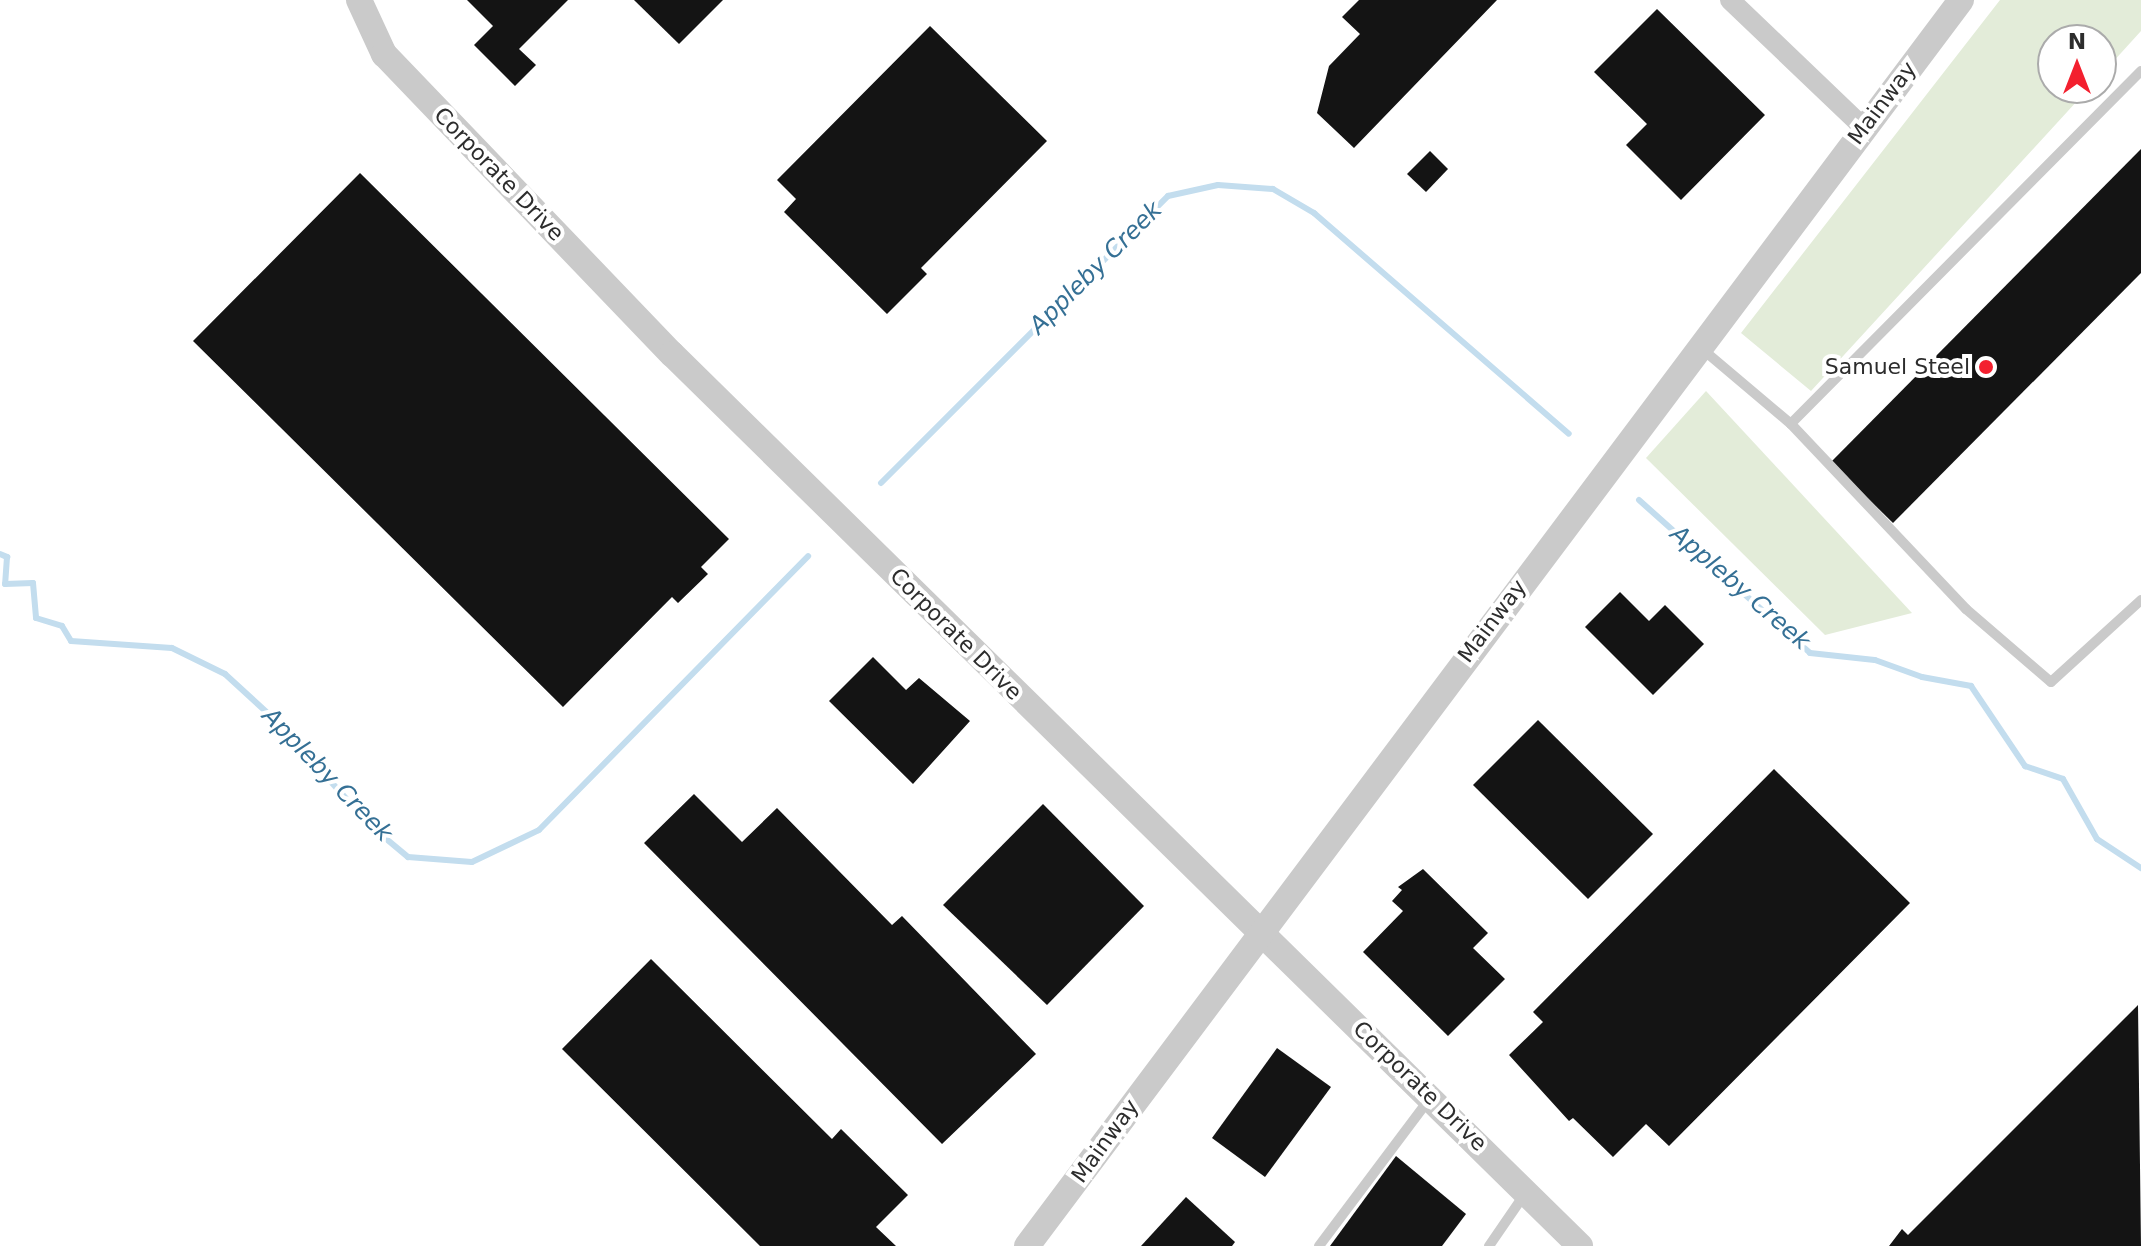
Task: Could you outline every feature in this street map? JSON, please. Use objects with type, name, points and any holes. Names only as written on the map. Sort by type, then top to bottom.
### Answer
[{"type":"street","name":"Corporate Drive","points":[[359,0],[384,54],[672,354],[1431,1096],[1580,1246]]},
{"type":"street","points":[[1730,0],[1863,127]]},
{"type":"street","name":"Mainway","points":[[1027,1246],[1259,931],[1961,0]]},
{"type":"lane","points":[[1791,424],[2141,71]]},
{"type":"lane","points":[[1699,346],[1791,424],[1966,609],[2051,682],[2141,600]]},
{"type":"lane","points":[[1319,1246],[1431,1096]]},
{"type":"lane","points":[[1489,1246],[1527,1191]]},
{"type":"green space","points":[[2000,0],[2141,0],[2141,31],[2117,57],[2117,24],[2037,24],[2037,104],[2074,104],[1811,391],[1741,333]]},
{"type":"green space","points":[[1706,391],[1912,613],[1825,635],[1646,458]]},
{"type":"building","points":[[467,0],[568,0],[519,49],[536,65],[515,86],[474,45],[493,26]]},
{"type":"building","points":[[634,0],[723,0],[679,44]]},
{"type":"building","points":[[1359,0],[1497,0],[1354,148],[1317,113],[1329,66],[1360,34],[1342,17]]},
{"type":"building","points":[[1657,9],[1765,115],[1681,200],[1626,145],[1647,124],[1594,72]]},
{"type":"building","points":[[930,26],[1047,141],[921,268],[927,274],[887,314],[784,212],[796,199],[777,180]]},
{"type":"building","name":"Samuel Steel","points":[[2141,149],[2141,273],[1893,523],[1831,462]]},
{"type":"building","points":[[1430,151],[1448,169],[1426,192],[1407,174]]},
{"type":"building","points":[[360,173],[729,539],[701,567],[708,574],[678,603],[672,597],[563,707],[193,341]]},
{"type":"building","points":[[1620,592],[1649,621],[1665,605],[1704,644],[1653,695],[1585,627]]},
{"type":"building","points":[[873,657],[906,690],[919,678],[970,721],[913,784],[829,701]]},
{"type":"building","points":[[1538,720],[1653,834],[1588,899],[1473,785]]},
{"type":"building","points":[[1774,769],[1910,903],[1669,1146],[1646,1124],[1613,1157],[1573,1118],[1569,1121],[1509,1055],[1543,1022],[1533,1012]]},
{"type":"building","points":[[694,794],[742,842],[777,808],[892,925],[902,916],[1036,1054],[942,1144],[644,843]]},
{"type":"building","points":[[1043,804],[1144,906],[1047,1005],[943,905]]},
{"type":"building","points":[[1423,869],[1488,933],[1473,948],[1505,979],[1448,1036],[1363,952],[1403,911],[1392,901],[1402,890],[1398,887]]},
{"type":"building","points":[[651,959],[832,1139],[841,1129],[908,1195],[876,1227],[896,1246],[760,1246],[562,1049]]},
{"type":"building","points":[[2138,1005],[2141,1246],[1889,1246],[1902,1229],[1908,1235]]},
{"type":"building","points":[[1277,1048],[1331,1087],[1265,1177],[1212,1138]]},
{"type":"building","points":[[1396,1156],[1466,1214],[1442,1246],[1330,1246]]},
{"type":"building","points":[[1186,1197],[1235,1242],[1232,1246],[1141,1246]]},
{"type":"waterway","name":"Appleby Creek","points":[[881,483],[1168,196],[1218,185],[1273,189],[1314,213],[1569,434]]},
{"type":"waterway","name":"Appleby Creek","points":[[1639,500],[1810,653],[1875,660],[1922,677],[1971,686],[2025,766],[2063,779],[2097,839],[2141,868]]},
{"type":"waterway","name":"Appleby Creek","points":[[0,554],[7,557],[5,584],[33,583],[36,618],[62,626],[71,641],[172,648],[225,674],[272,717],[372,827],[408,857],[472,862],[539,830],[808,556]]},
{"type":"place","name":"Samuel Steel","points":[[1986,367]]}]
